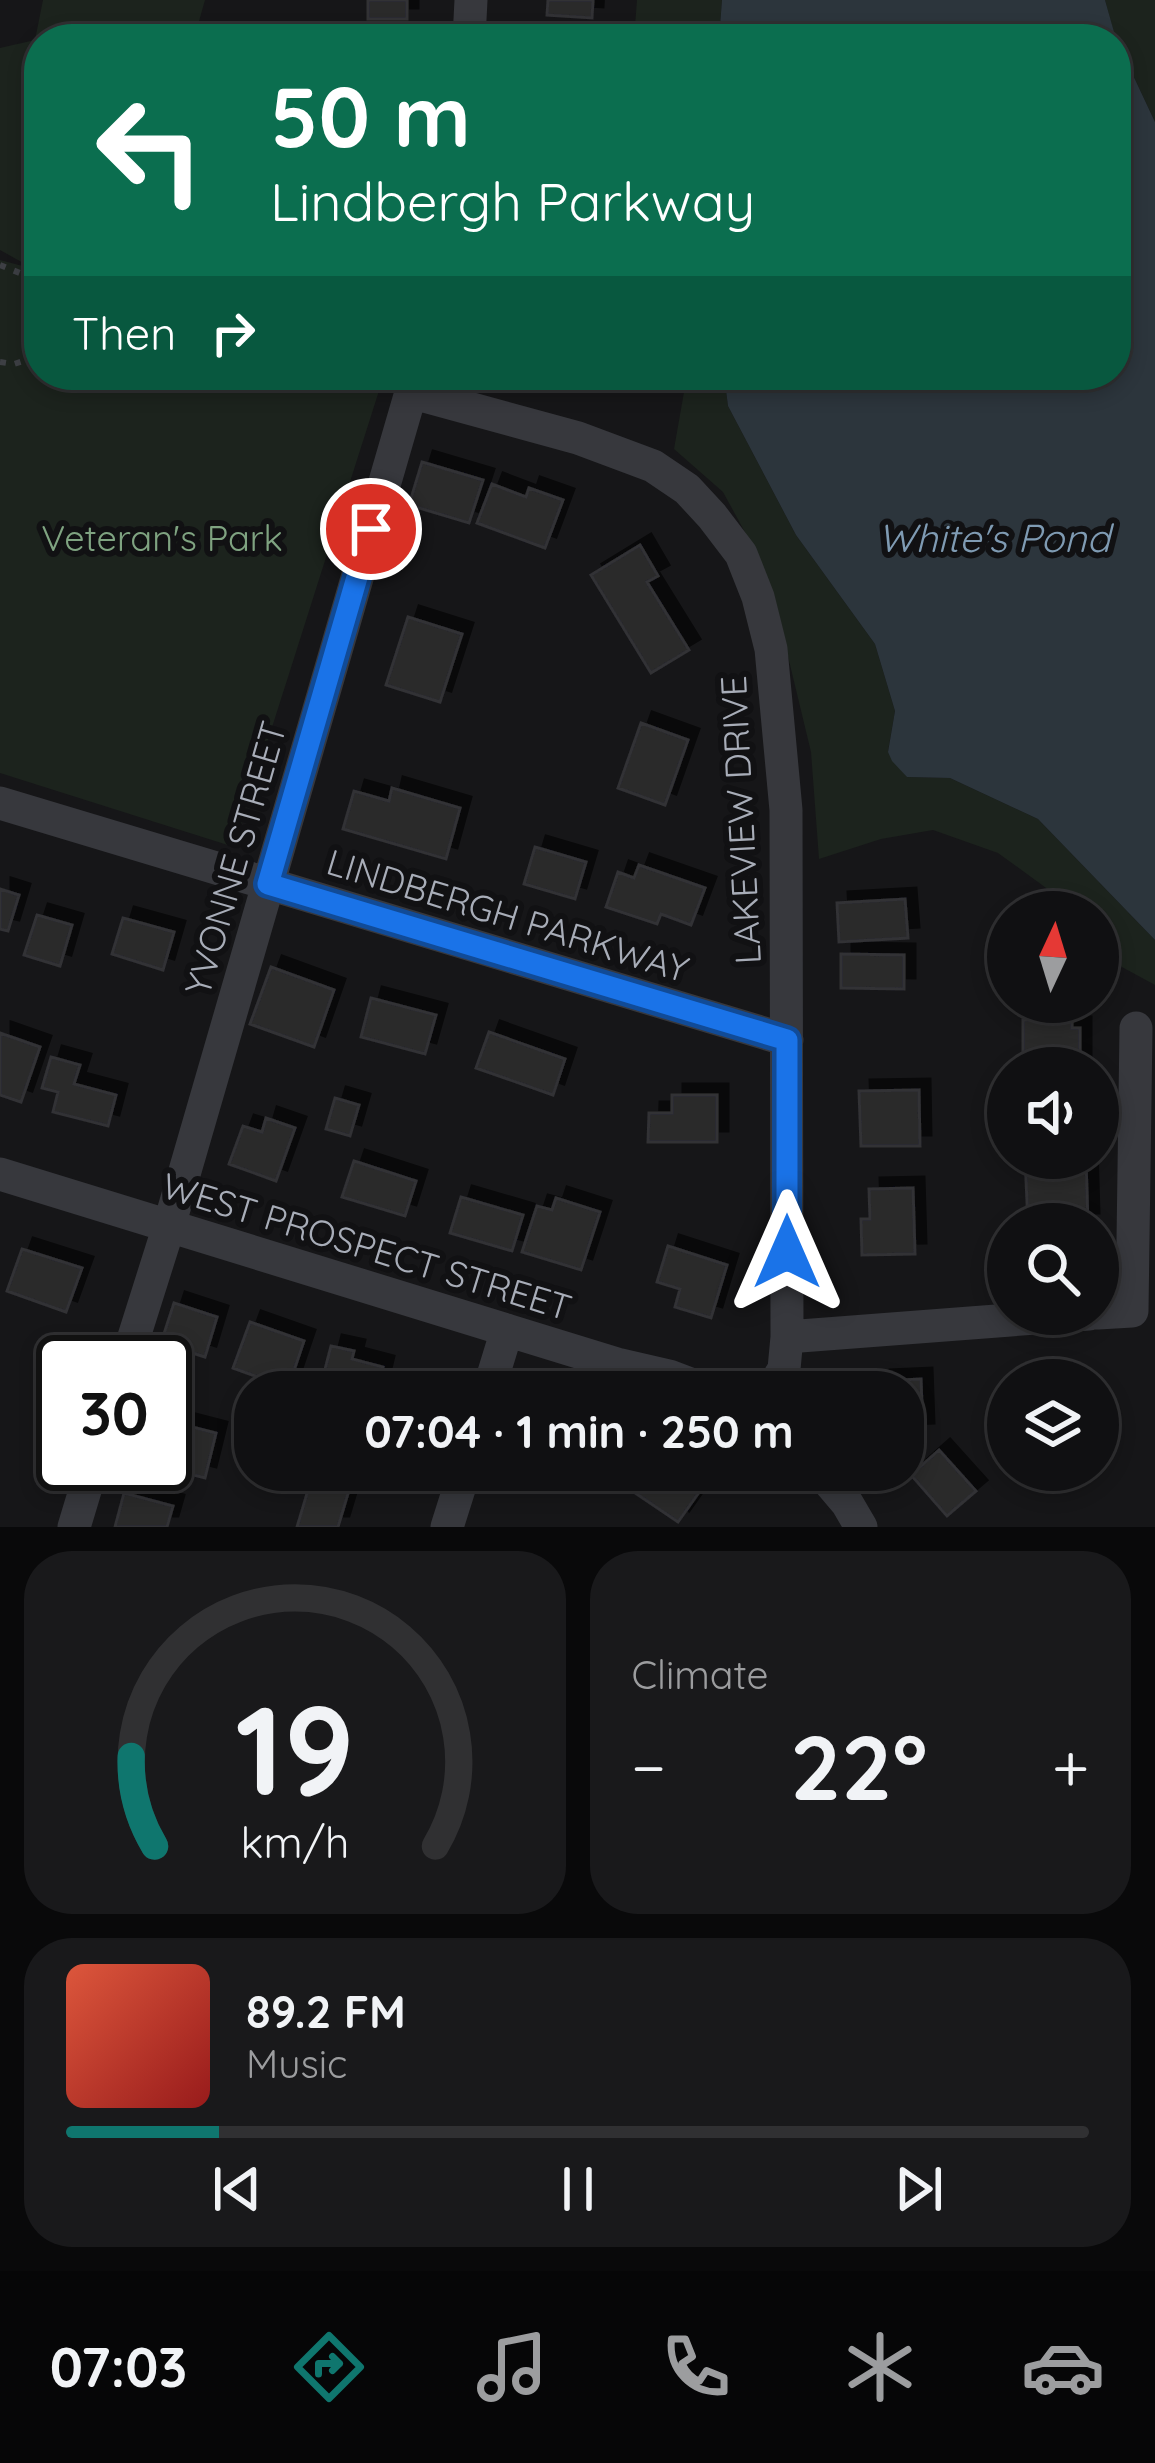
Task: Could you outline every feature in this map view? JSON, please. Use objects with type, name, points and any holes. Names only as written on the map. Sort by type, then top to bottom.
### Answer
[{"type":"street","name":"YVONNE STREET","points":[[135,1335],[411,390]]},
{"type":"street","name":"LAKEVIEW DRIVE","points":[[434,390],[653,466],[687,489],[712,516],[741,554],[758,597],[772,649],[786,810],[787,1337],[783,1371]]},
{"type":"street","name":"LINDBERGH PARKWAY","points":[[0,802],[787,1040]]},
{"type":"street","points":[[1136,1028],[1144,1320]]},
{"type":"street","name":"WEST PROSPECT STREET","points":[[0,1174],[647,1371]]},
{"type":"street","points":[[787,1337],[987,1322]]},
{"type":"street","points":[[494,1371],[507,1330]]},
{"type":"street","points":[[74,1527],[85,1491]]},
{"type":"street","points":[[448,1527],[459,1491]]},
{"type":"street","points":[[837,1491],[861,1527]]},
{"type":"green space","name":"Veteran's Park","points":[[43,0],[205,0],[198,24],[38,24]]},
{"type":"green space","points":[[637,0],[722,0],[720,24],[635,24]]},
{"type":"green space","points":[[1105,0],[1155,0],[1155,122],[1131,71],[1131,24],[1111,24]]},
{"type":"green space","name":"Veteran's Park","points":[[24,43],[24,263],[0,250],[0,48]]},
{"type":"green space","name":"Veteran's Park","points":[[0,260],[24,266],[24,390],[379,390],[234,847],[0,773]]},
{"type":"green space","points":[[684,390],[726,390],[728,406],[796,535],[875,644],[895,711],[888,751],[907,777],[950,778],[1038,819],[1108,891],[1050,891],[998,853],[933,830],[881,839],[819,859],[811,752],[785,644],[752,545],[723,492],[674,449]]},
{"type":"green space","points":[[1119,903],[1155,940],[1155,985],[1119,965]]},
{"type":"water","points":[[722,0],[1105,0],[1112,24],[720,24]]},
{"type":"water","name":"White's Pond","points":[[1131,71],[1155,122],[1155,940],[1119,903],[1119,891],[1108,891],[1038,819],[950,778],[907,777],[892,761],[888,752],[895,711],[875,644],[796,535],[728,406],[726,390],[1131,390]]},
{"type":"building","points":[[368,0],[407,0],[407,19],[368,19]]},
{"type":"building","points":[[548,0],[593,0],[592,18],[547,15]]},
{"type":"building","points":[[422,462],[483,480],[469,523],[409,505]]},
{"type":"building","points":[[492,484],[526,497],[529,488],[563,500],[545,548],[477,523]]},
{"type":"building","points":[[640,545],[658,576],[647,582],[689,650],[651,673],[591,575]]},
{"type":"building","points":[[408,617],[462,634],[440,702],[386,685]]},
{"type":"building","points":[[641,723],[688,740],[665,805],[618,788]]},
{"type":"building","points":[[392,788],[460,808],[446,859],[343,829],[354,791],[389,801]]},
{"type":"building","points":[[535,847],[586,862],[575,899],[524,884]]},
{"type":"building","points":[[639,865],[705,888],[691,925],[661,914],[657,924],[606,907],[618,872],[634,878]]},
{"type":"building","points":[[0,889],[19,895],[8,931],[0,929]]},
{"type":"building","points":[[905,899],[908,938],[839,942],[837,903]]},
{"type":"building","points":[[37,915],[72,925],[60,966],[24,955]]},
{"type":"building","points":[[123,918],[174,932],[163,970],[112,954]]},
{"type":"building","points":[[841,954],[904,955],[904,989],[841,988]]},
{"type":"building","points":[[271,967],[334,990],[314,1047],[250,1024]]},
{"type":"building","points":[[371,998],[436,1015],[425,1054],[361,1037]]},
{"type":"building","points":[[1023,1023],[1072,1023],[1072,1028],[1080,1028],[1080,1047],[1023,1047]]},
{"type":"building","points":[[489,1032],[565,1059],[553,1095],[476,1068]]},
{"type":"building","points":[[0,1033],[40,1047],[21,1102],[0,1095]]},
{"type":"building","points":[[51,1057],[80,1065],[74,1084],[116,1095],[108,1126],[53,1112],[58,1092],[42,1088]]},
{"type":"building","points":[[919,1090],[920,1146],[861,1146],[859,1091]]},
{"type":"building","points":[[672,1095],[717,1095],[717,1142],[648,1142],[649,1113],[672,1113]]},
{"type":"building","points":[[335,1098],[359,1105],[350,1136],[326,1129]]},
{"type":"building","points":[[266,1118],[295,1128],[276,1181],[229,1164],[243,1126],[262,1132]]},
{"type":"building","points":[[354,1161],[416,1181],[405,1216],[342,1197]]},
{"type":"building","points":[[1026,1179],[1087,1179],[1087,1203],[1027,1203]]},
{"type":"building","points":[[913,1188],[915,1254],[862,1255],[861,1219],[870,1219],[869,1189]]},
{"type":"building","points":[[461,1197],[523,1215],[512,1251],[450,1233]]},
{"type":"building","points":[[556,1198],[600,1212],[581,1270],[522,1252],[537,1206],[552,1210]]},
{"type":"building","points":[[668,1246],[727,1265],[711,1318],[675,1307],[680,1289],[657,1282]]},
{"type":"building","points":[[22,1249],[82,1268],[66,1312],[7,1291]]},
{"type":"building","points":[[174,1303],[217,1317],[205,1357],[192,1353],[192,1335],[164,1335]]},
{"type":"building","points":[[250,1322],[304,1341],[294,1371],[233,1368]]},
{"type":"building","points":[[331,1346],[354,1351],[352,1359],[383,1367],[382,1371],[325,1371]]},
{"type":"building","points":[[192,1427],[216,1433],[205,1478],[192,1475]]},
{"type":"building","points":[[939,1450],[976,1491],[947,1516],[924,1490],[924,1463]]},
{"type":"building","points":[[308,1491],[349,1491],[338,1527],[297,1527]]},
{"type":"building","points":[[632,1491],[700,1491],[678,1522]]},
{"type":"building","points":[[124,1493],[173,1506],[167,1527],[115,1527]]},
{"type":"route","points":[[371,529],[268,884],[787,1040],[787,1252]]}]
